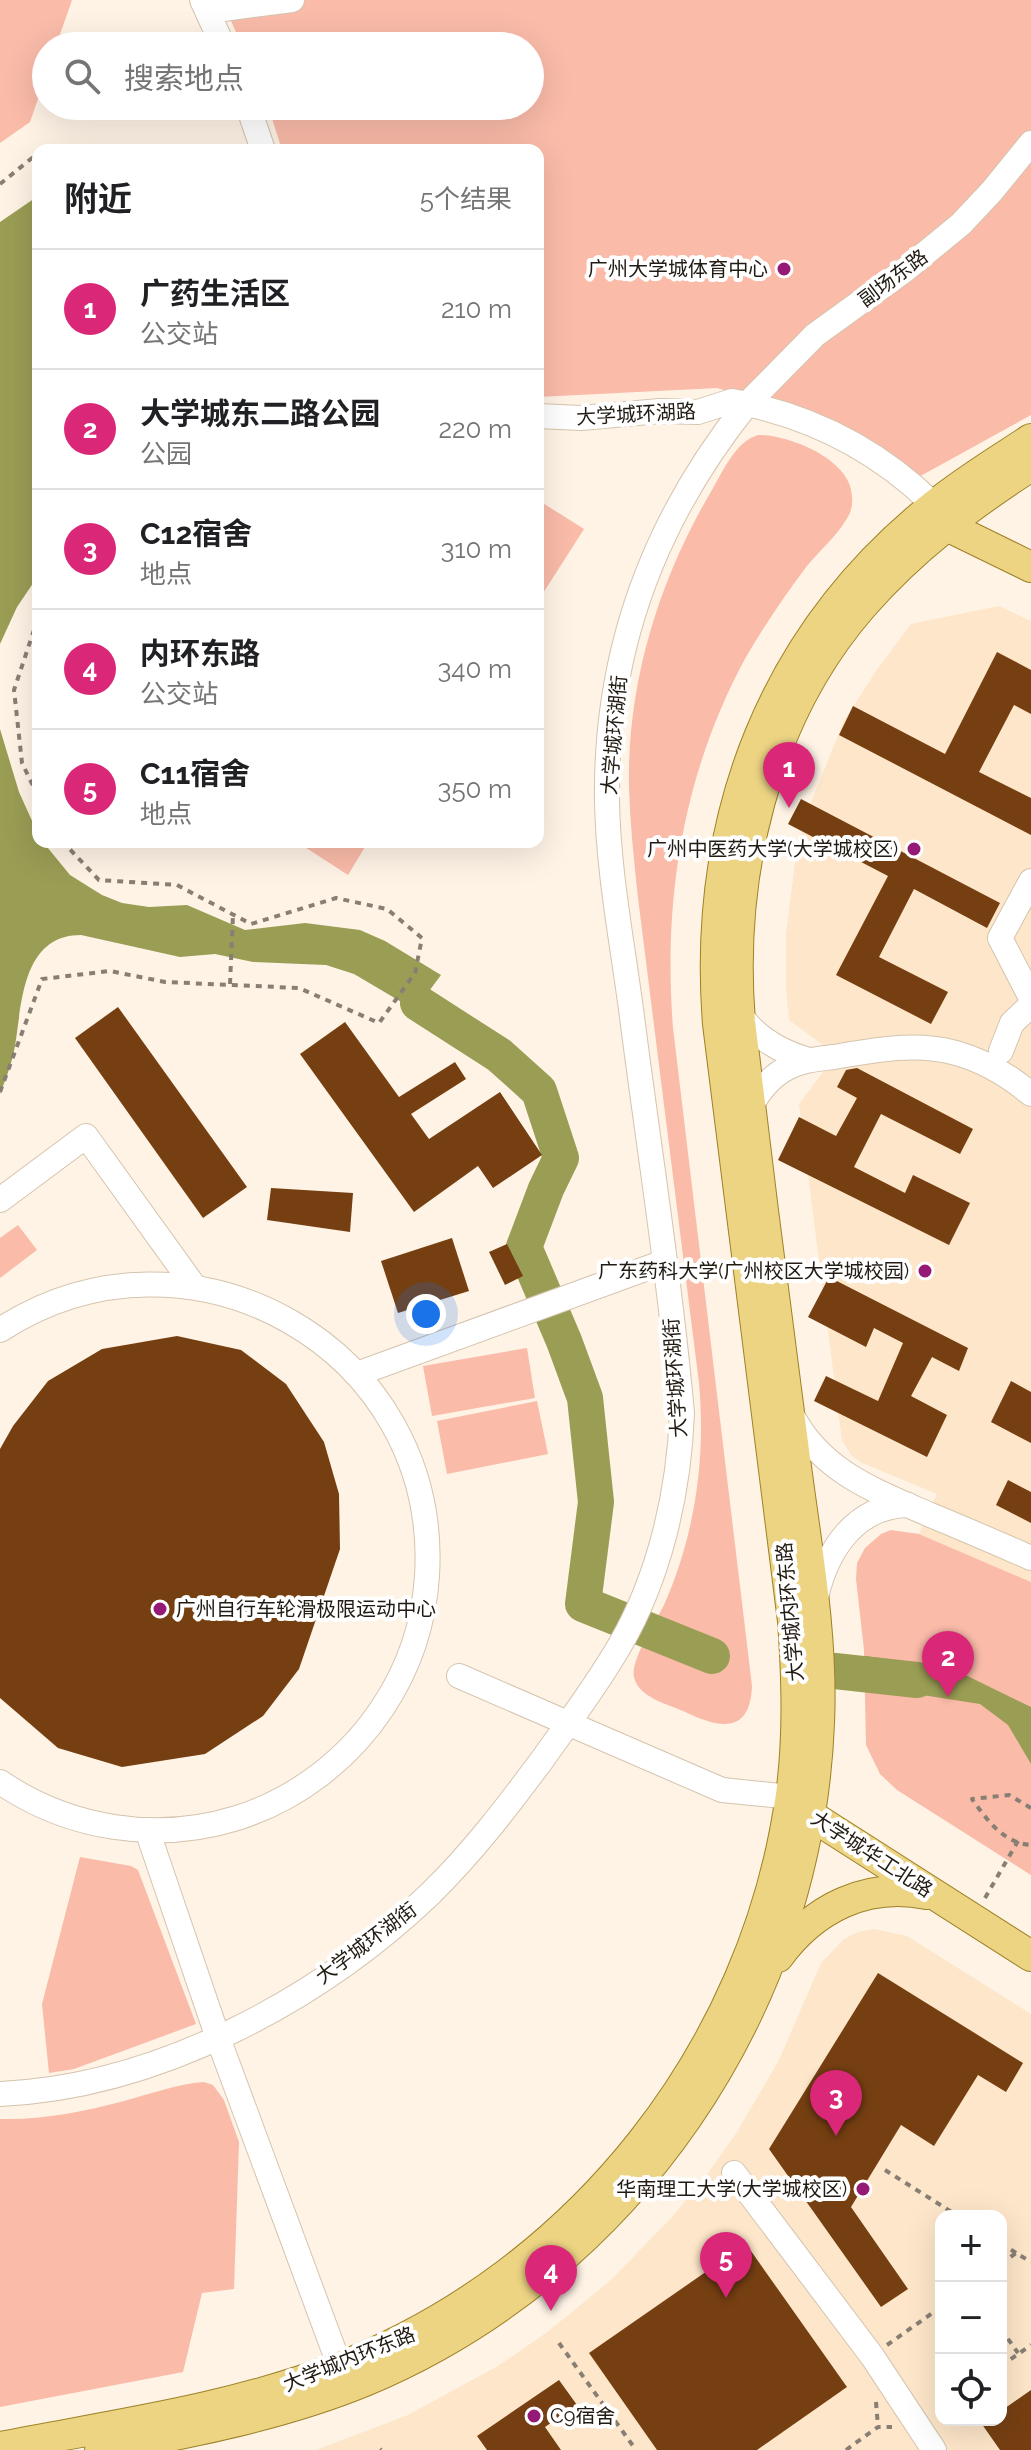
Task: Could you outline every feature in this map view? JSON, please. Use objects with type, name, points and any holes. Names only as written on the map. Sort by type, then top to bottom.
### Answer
[{"type":"main road","name":"大学城内环东路","points":[[100,2450],[259,2417],[338,2391],[433,2348],[522,2291],[587,2237],[651,2167],[687,2121],[737,2037],[765,1975],[793,1894],[819,1719],[814,1608],[739,1013],[737,940],[742,880],[750,838],[777,753],[805,691],[861,608],[947,514],[1031,439]]},
{"type":"main road","name":"大学城内环东路","points":[[0,2447],[254,2395],[340,2367],[423,2329],[517,2267],[571,2220],[634,2153],[683,2085],[718,2026],[756,1937],[805,1802],[797,1718],[793,1621],[718,1024],[714,979],[720,877],[741,787],[756,744],[785,680],[844,593],[903,533],[947,514],[1031,466]]},
{"type":"main road","points":[[947,514],[1031,546]]},
{"type":"main road","points":[[947,514],[1031,567]]},
{"type":"main road","name":"大学城华工北路","points":[[805,1802],[937,1896],[1031,1956]]},
{"type":"main road","name":"大学城华工北路","points":[[805,1802],[983,1902],[1031,1933]]},
{"type":"main road","points":[[765,1975],[798,1934],[834,1906],[875,1891],[895,1890],[937,1896]]},
{"type":"street","points":[[217,32],[205,5],[292,0]]},
{"type":"street","points":[[253,120],[261,144]]},
{"type":"street","name":"副场东路","points":[[739,402],[815,335],[905,270],[961,224],[1031,143]]},
{"type":"street","points":[[739,402],[788,414],[836,433],[885,462],[947,514]]},
{"type":"street","name":"大学城环湖路","points":[[544,416],[581,418],[660,411],[698,412],[739,402]]},
{"type":"street","name":"大学城环湖街","points":[[0,2094],[90,2081],[135,2069],[218,2038],[270,2010],[356,1955],[429,1894],[496,1821],[568,1724],[621,1644],[639,1608],[666,1524],[680,1453],[682,1413],[613,870],[607,804],[611,723],[626,636],[651,562],[671,519],[739,402]]},
{"type":"street","points":[[1031,881],[1000,938],[1031,998]]},
{"type":"street","points":[[1001,1051],[1012,1023],[1031,1005]]},
{"type":"street","points":[[739,1013],[761,1037],[809,1060]]},
{"type":"street","points":[[750,1108],[759,1091],[790,1066],[809,1060],[911,1046],[934,1048],[973,1058],[996,1069],[1031,1094]]},
{"type":"street","points":[[0,1200],[86,1136],[194,1286]]},
{"type":"street","points":[[357,1374],[664,1262]]},
{"type":"street","points":[[0,1330],[44,1306],[94,1289],[141,1283],[194,1286],[238,1297],[287,1318],[325,1344],[357,1374],[399,1436],[414,1474],[425,1520],[427,1567],[424,1602],[413,1647],[402,1674],[381,1710],[356,1742],[331,1766],[298,1790],[262,1809],[217,1824],[176,1830],[112,1827],[72,1818],[34,1802],[0,1782]]},
{"type":"street","points":[[788,1407],[804,1435],[832,1466],[859,1484],[1031,1558]]},
{"type":"street","points":[[814,1608],[827,1563],[843,1536],[871,1514],[908,1505]]},
{"type":"street","points":[[459,1676],[722,1790],[805,1802]]},
{"type":"street","points":[[147,1830],[218,2038],[340,2367]]},
{"type":"street","points":[[734,2173],[872,2356],[934,2450]]},
{"type":"path","points":[[0,184],[32,158]]},
{"type":"path","points":[[32,636],[14,690],[22,763],[32,784]]},
{"type":"path","points":[[0,1092],[42,979],[110,971],[165,982],[299,988],[379,1023],[415,973],[422,938],[387,909],[336,898],[251,924],[177,885],[99,880],[69,848]]},
{"type":"path","points":[[230,985],[233,915]]},
{"type":"path","points":[[1031,1808],[1009,1795],[972,1799],[995,1830],[1031,1845]]},
{"type":"path","points":[[983,1902],[1018,1841]]},
{"type":"path","points":[[885,2170],[948,2210]]},
{"type":"path","points":[[1007,2247],[1031,2262]]},
{"type":"path","points":[[1007,2260],[1016,2253]]},
{"type":"path","points":[[1007,2337],[1019,2354]]},
{"type":"path","points":[[559,2343],[636,2450]]},
{"type":"path","points":[[1007,2362],[1031,2345]]},
{"type":"path","points":[[846,2450],[878,2427],[916,2425]]},
{"type":"shaded area","points":[[0,0],[72,0],[61,32],[32,32],[32,116],[30,122],[0,143]]},
{"type":"shaded area","name":"广州大学城体育中心","points":[[222,0],[1031,0],[1031,415],[915,479],[790,409],[717,388],[544,397],[544,144],[280,144],[272,120],[544,120],[544,32],[236,32]]},
{"type":"shaded area","points":[[32,200],[32,585],[17,607],[0,644],[0,222]]},
{"type":"shaded area","points":[[758,435],[786,439],[831,461],[849,484],[852,503],[842,526],[807,566],[767,622],[724,701],[693,791],[675,884],[671,932],[673,1028],[752,1686],[745,1714],[738,1721],[719,1724],[654,1699],[641,1690],[634,1677],[640,1651],[675,1578],[691,1524],[699,1468],[701,1411],[632,842],[630,748],[640,671],[676,559],[731,458],[743,443]]},
{"type":"shaded area","points":[[544,504],[584,529],[544,592]]},
{"type":"shaded area","points":[[999,606],[1031,621],[1031,1582],[919,1534],[937,1494],[860,1462],[851,1455],[842,1440],[799,1104],[823,1072],[823,1045],[789,1020],[786,988],[786,935],[795,863],[807,812],[844,721],[911,624]]},
{"type":"shaded area","points":[[0,729],[19,792],[32,821],[32,848],[48,848],[70,875],[102,895],[122,903],[149,907],[187,905],[245,930],[305,923],[360,930],[385,941],[441,975],[415,1010],[354,974],[326,965],[253,962],[215,954],[180,957],[81,935],[62,938],[47,946],[28,975],[14,1052],[0,1094]]},
{"type":"shaded area","points":[[306,848],[364,848],[348,875]]},
{"type":"shaded area","points":[[18,1225],[37,1250],[0,1278],[0,1238]]},
{"type":"shaded area","points":[[527,1348],[535,1398],[432,1416],[423,1366]]},
{"type":"shaded area","points":[[537,1401],[548,1454],[447,1474],[437,1421]]},
{"type":"shaded area","points":[[891,1530],[919,1534],[1031,1582],[1031,1875],[897,1790],[880,1774],[866,1745],[864,1650],[857,1563],[865,1548],[881,1534]]},
{"type":"shaded area","points":[[865,1656],[949,1667],[1031,1707],[1031,1764],[1008,1725],[980,1704],[871,1687]]},
{"type":"shaded area","points":[[80,1857],[138,1870],[196,2024],[74,2069],[49,2073],[42,2004]]},
{"type":"shaded area","name":"华南理工大学(大学城校区)","points":[[874,1929],[907,1936],[1031,2014],[1031,2450],[316,2450],[408,2415],[498,2366],[546,2333],[610,2281],[671,2218],[704,2179],[737,2132],[779,2060],[821,1963],[844,1939]]},
{"type":"shaded area","points":[[204,2082],[213,2085],[224,2100],[239,2142],[234,2289],[202,2293],[183,2372],[0,2407],[0,2119],[78,2112]]},
{"type":"building","points":[[997,652],[1031,670],[1031,714],[1014,705],[979,772],[1031,798],[1031,835],[839,735],[853,706],[945,754]]},
{"type":"building","points":[[801,799],[1000,903],[987,928],[914,889],[879,957],[948,992],[931,1024],[836,975],[888,876],[788,824]]},
{"type":"building","points":[[118,1007],[247,1187],[203,1218],[75,1038]]},
{"type":"building","points":[[345,1022],[399,1097],[455,1062],[466,1079],[411,1114],[429,1139],[500,1092],[542,1155],[493,1188],[478,1166],[414,1212],[300,1054]]},
{"type":"building","points":[[857,1068],[973,1129],[960,1154],[881,1114],[854,1167],[905,1193],[913,1175],[970,1203],[949,1245],[778,1160],[799,1117],[836,1136],[857,1098],[837,1087],[846,1070]]},
{"type":"building","points":[[271,1188],[353,1193],[350,1232],[267,1220]]},
{"type":"building","points":[[452,1238],[469,1291],[398,1313],[381,1261]]},
{"type":"building","points":[[507,1244],[523,1276],[505,1285],[489,1252]]},
{"type":"building","points":[[829,1277],[968,1348],[959,1371],[932,1357],[911,1396],[947,1415],[927,1457],[814,1401],[826,1376],[878,1401],[903,1343],[874,1328],[866,1347],[808,1317]]},
{"type":"building","name":"广州自行车轮滑极限运动中心","points":[[177,1336],[241,1350],[286,1384],[324,1442],[339,1494],[340,1549],[299,1669],[263,1716],[205,1754],[122,1767],[58,1748],[0,1698],[0,1449],[13,1426],[48,1381],[102,1349]]},
{"type":"building","points":[[1011,1381],[1031,1392],[1031,1443],[991,1422]]},
{"type":"building","points":[[1008,1480],[1031,1492],[1031,1523],[996,1505]]},
{"type":"building","points":[[878,1973],[1023,2063],[1006,2092],[978,2075],[934,2146],[901,2125],[851,2207],[908,2289],[881,2307],[769,2149]]},
{"type":"building","points":[[746,2244],[847,2387],[757,2450],[657,2450],[589,2353]]},
{"type":"building","name":"C9宿舍","points":[[559,2380],[577,2405],[545,2427],[561,2450],[487,2450],[477,2436]]},
{"type":"building","points":[[1031,2390],[1031,2450],[1000,2450],[983,2426],[1007,2426],[1007,2407]]},
{"type":"waterway","points":[[418,1003],[499,1055],[539,1091],[561,1158],[524,1247],[585,1398],[596,1502],[583,1604],[712,1656]]},
{"type":"waterway","points":[[835,1671],[917,1680]]},
{"type":"place","name":"广州大学城体育中心","points":[[784,269]]},
{"type":"place","name":"广药生活区","points":[[789,808]]},
{"type":"place","name":"广州中医药大学(大学城校区)","points":[[914,849]]},
{"type":"place","name":"广东药科大学(广州校区大学城校园)","points":[[925,1271]]},
{"type":"place","name":"广州自行车轮滑极限运动中心","points":[[160,1609]]},
{"type":"place","name":"大学城东二路公园","points":[[948,1697]]},
{"type":"place","name":"C12宿舍","points":[[836,2136]]},
{"type":"place","name":"华南理工大学(大学城校区)","points":[[863,2189]]},
{"type":"place","name":"C11宿舍","points":[[726,2298]]},
{"type":"place","name":"内环东路","points":[[551,2311]]},
{"type":"place","name":"C9宿舍","points":[[534,2416]]}]
